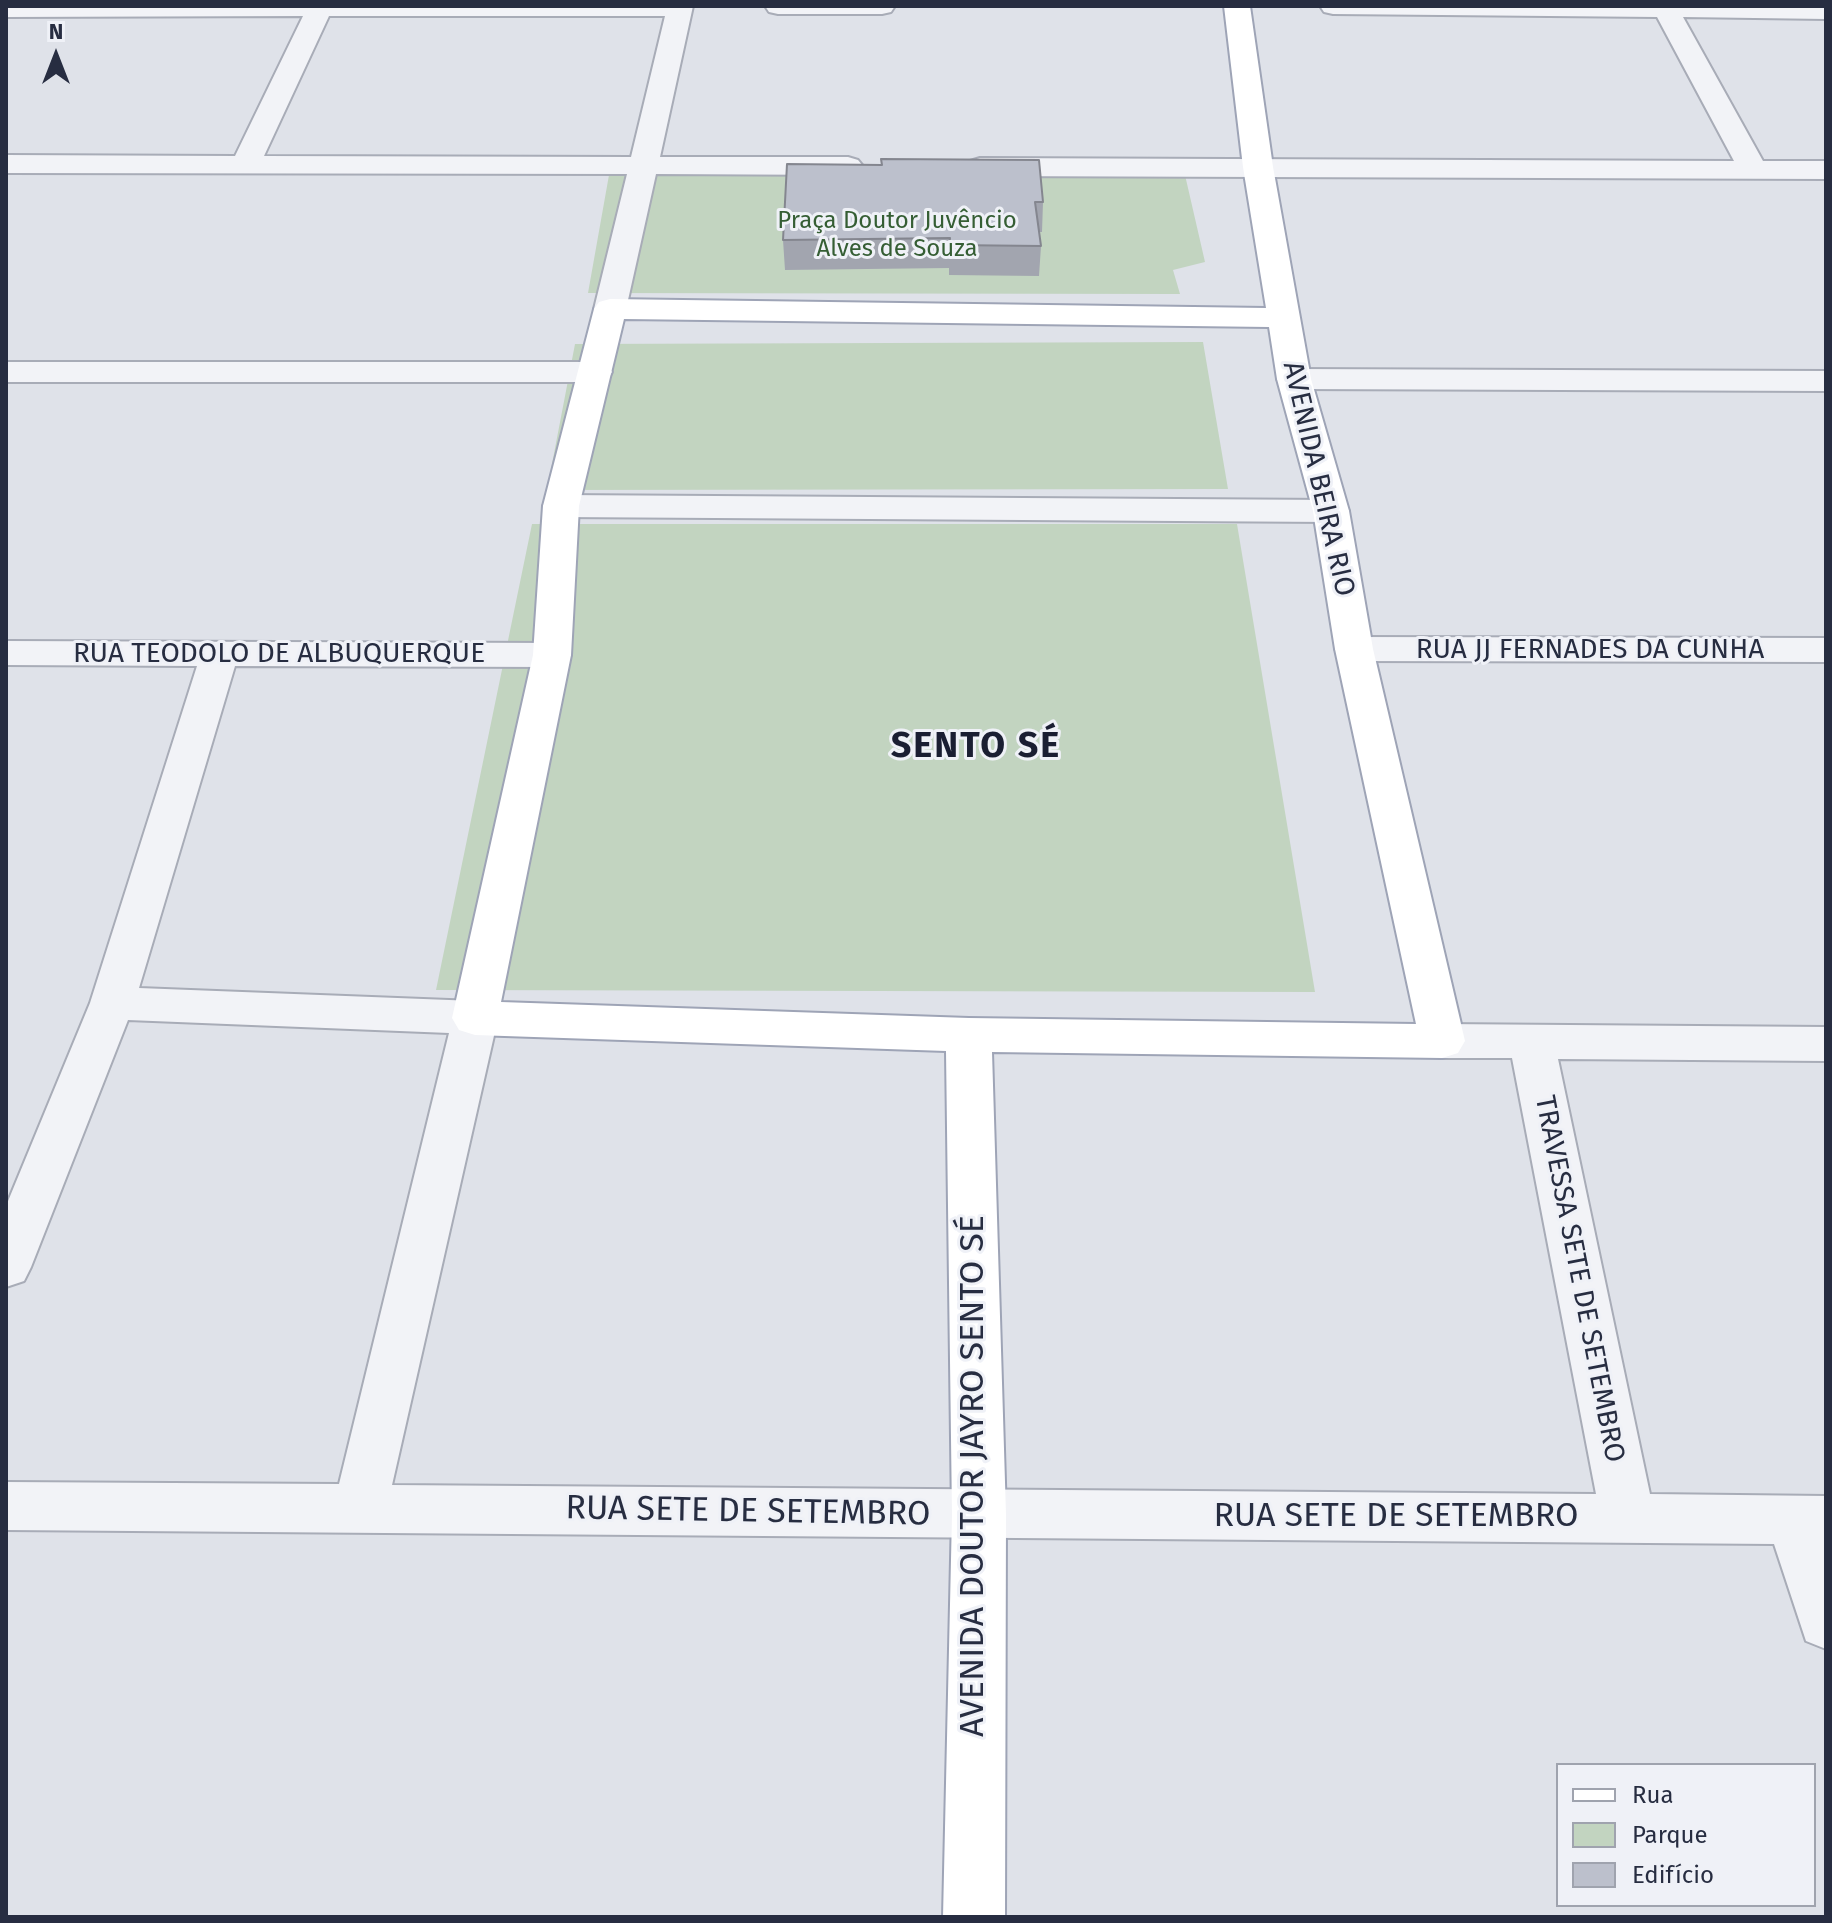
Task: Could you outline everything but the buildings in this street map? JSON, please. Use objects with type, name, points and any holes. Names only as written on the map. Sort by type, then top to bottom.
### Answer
[{"type":"main road","name":"AVENIDA BEIRA RIO","points":[[1237,6],[1258,167],[1294,379],[1331,511],[1354,649],[1442,1041]]},
{"type":"main road","points":[[1283,318],[610,309],[561,506],[552,655],[475,1018],[969,1035],[1442,1041]]},
{"type":"main road","name":"AVENIDA DOUTOR JAYRO SENTO SÉ","points":[[969,1035],[979,1515],[974,1917]]},
{"type":"street","points":[[778,6],[882,6]]},
{"type":"street","points":[[1333,6],[1826,11]]},
{"type":"street","points":[[6,9],[680,7],[610,309]]},
{"type":"street","points":[[245,166],[320,8]]},
{"type":"street","points":[[1666,10],[1753,169]]},
{"type":"street","points":[[7,165],[880,167]]},
{"type":"street","points":[[958,167],[1826,170]]},
{"type":"street","points":[[6,372],[596,372]]},
{"type":"street","points":[[1294,379],[1826,381]]},
{"type":"street","points":[[561,506],[1331,511]]},
{"type":"street","name":"RUA JJ FERNADES DA CUNHA","points":[[1354,649],[1826,650]]},
{"type":"street","name":"RUA TEODOLO DE ALBUQUERQUE","points":[[6,653],[552,655]]},
{"type":"street","points":[[6,1267],[112,1003],[219,655]]},
{"type":"street","points":[[112,1003],[475,1018],[360,1508]]},
{"type":"street","points":[[1442,1041],[1826,1044]]},
{"type":"street","name":"TRAVESSA SETE DE SETEMBRO","points":[[1531,1041],[1628,1518]]},
{"type":"street","name":"RUA SETE DE SETEMBRO","points":[[6,1506],[1810,1520]]},
{"type":"street","points":[[1810,1520],[1826,1623]]},
{"type":"green space","name":"Praça Doutor Juvêncio Alves de Souza","points":[[609,175],[1185,175],[1205,262],[1173,270],[1180,294],[588,293]]},
{"type":"green space","points":[[1203,342],[1228,489],[547,490],[575,344]]},
{"type":"green space","points":[[532,524],[1237,524],[1315,992],[436,990]]},
{"type":"district","name":"SENTO SÉ","points":[[976,747]]}]
